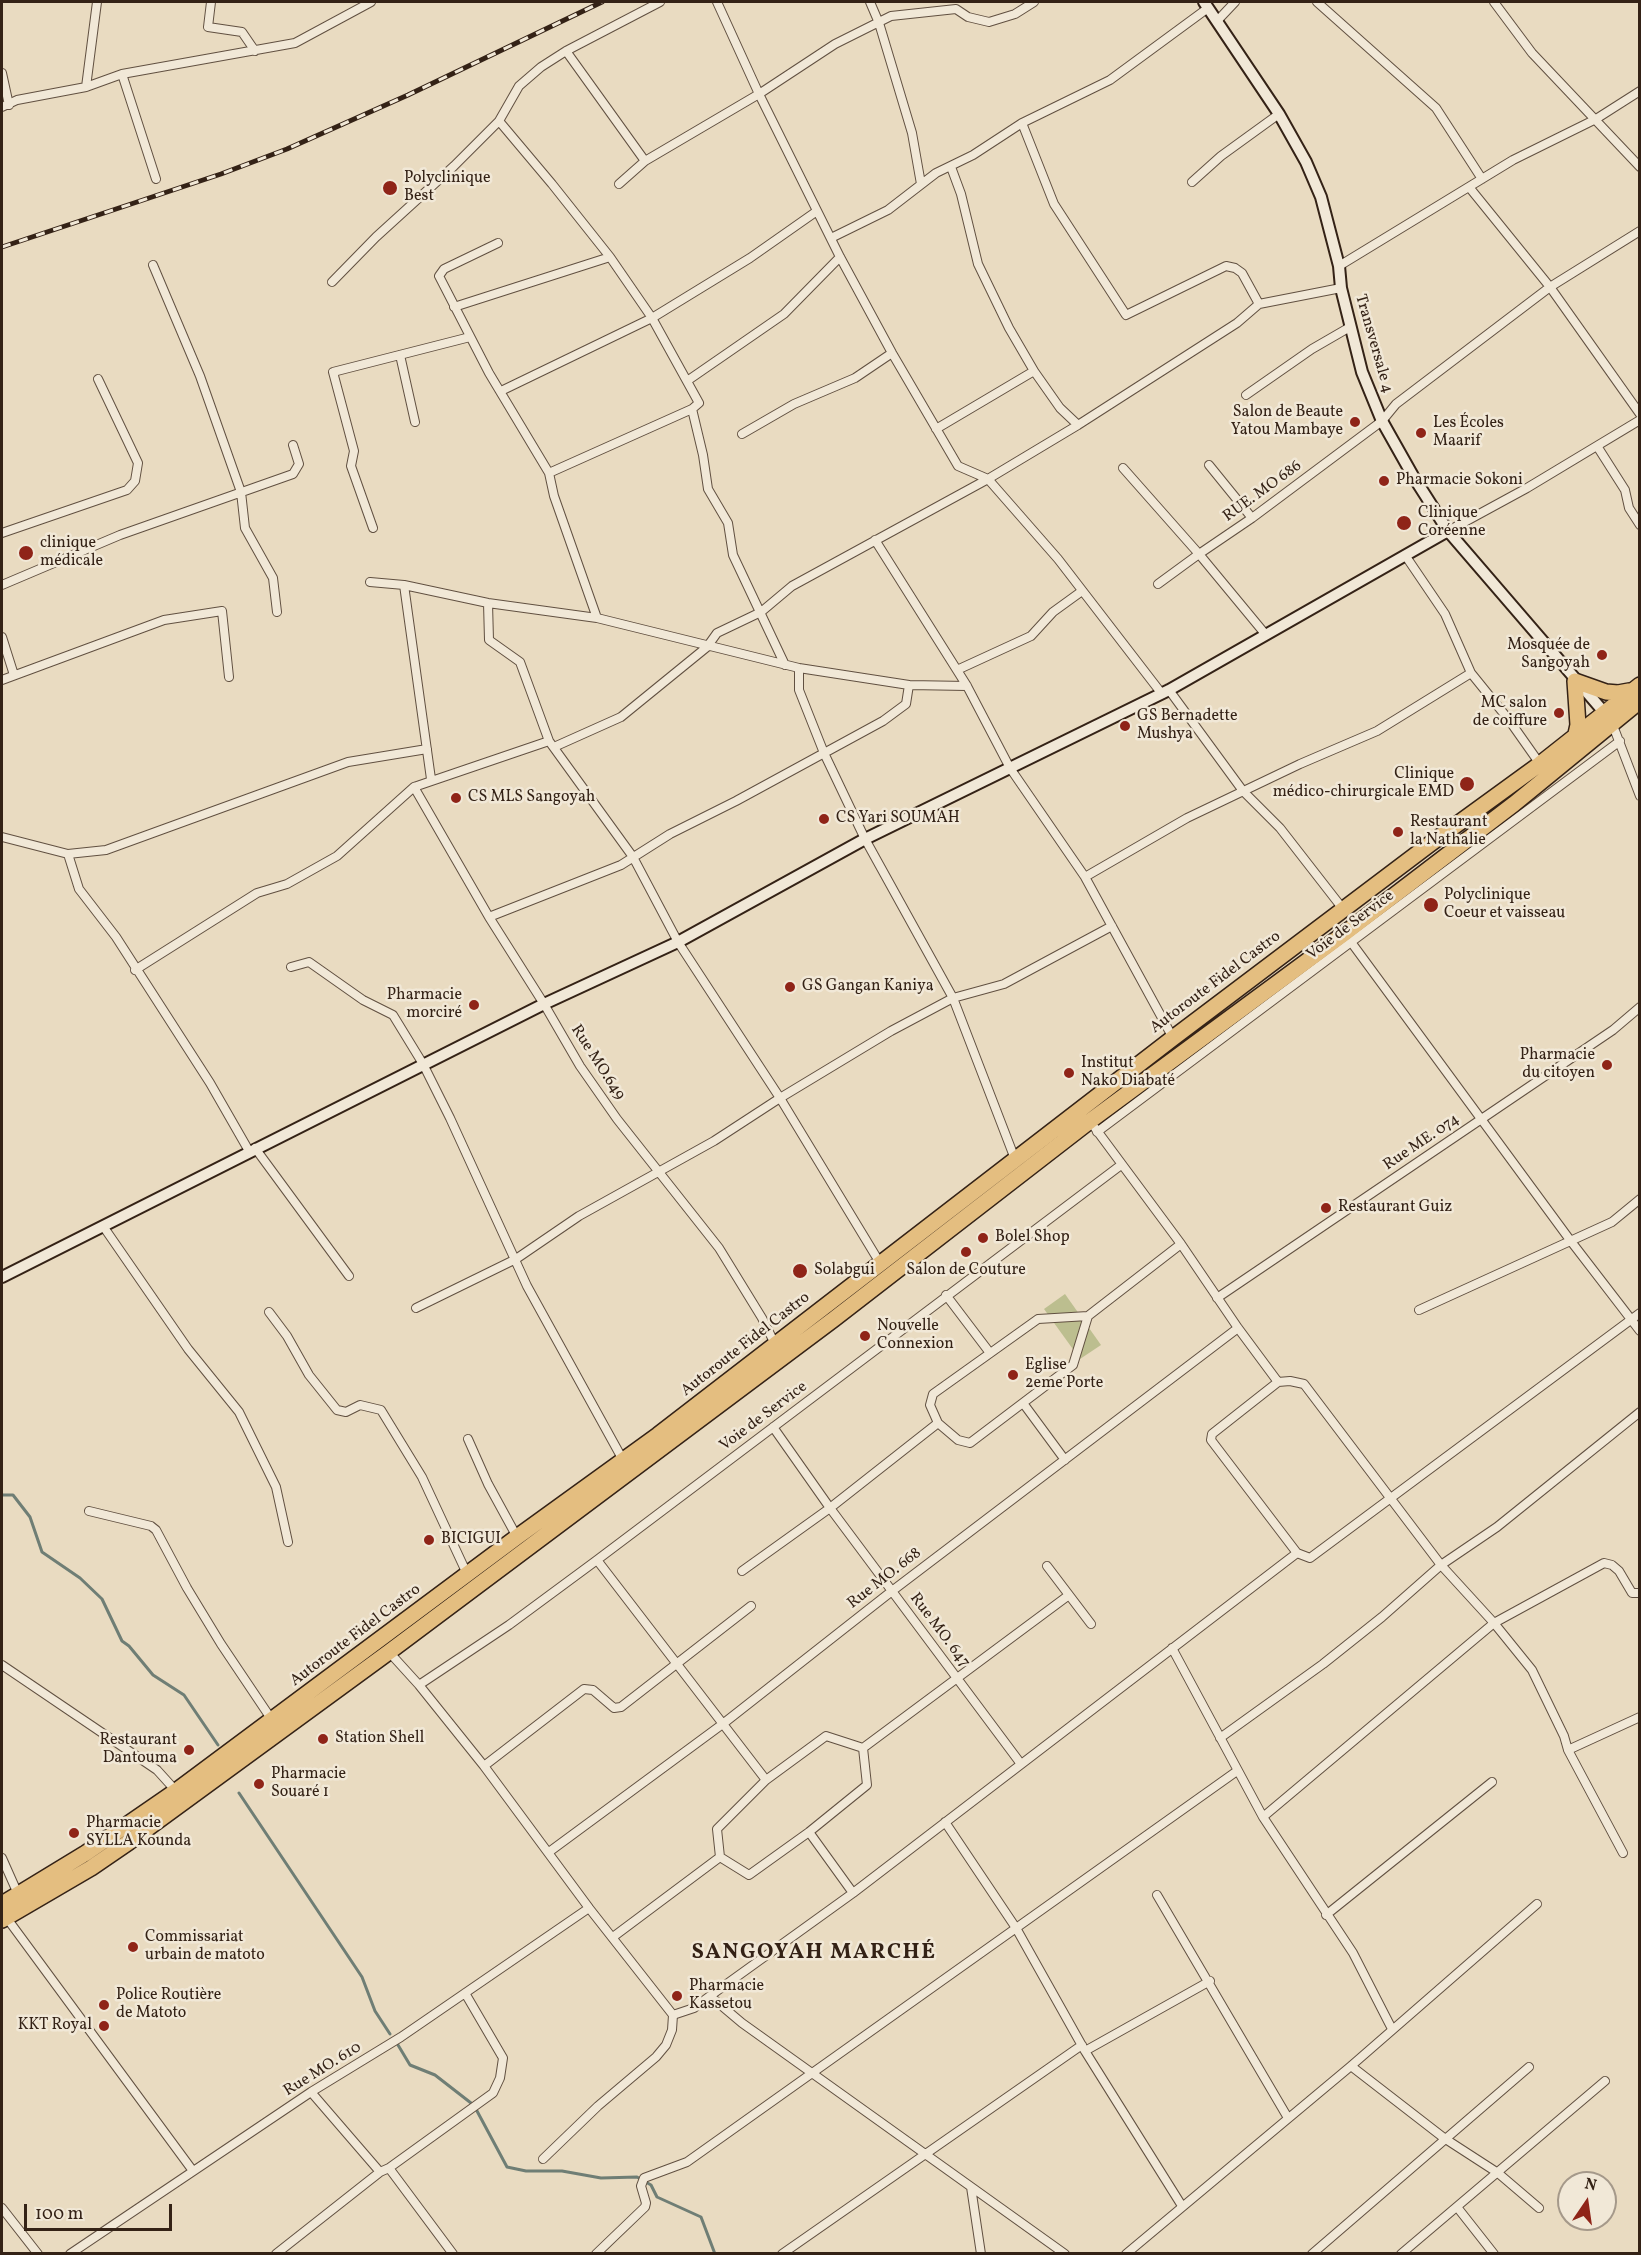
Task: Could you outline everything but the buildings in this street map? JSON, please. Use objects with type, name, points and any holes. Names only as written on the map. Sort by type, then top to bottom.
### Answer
[{"type":"highway","points":[[1576,734],[1578,725],[1575,681],[1606,692],[1637,692]]},
{"type":"highway","name":"Autoroute Fidel Castro","points":[[3,1914],[91,1868],[129,1842],[389,1652],[1290,981],[1518,809],[1608,717],[1637,692]]},
{"type":"highway","name":"Autoroute Fidel Castro","points":[[3,1914],[18,1894],[112,1836],[176,1791],[468,1576],[517,1537],[776,1346],[880,1263],[1343,909],[1540,764],[1576,734],[1608,717]]},
{"type":"street","points":[[86,87],[97,2]]},
{"type":"street","points":[[211,2],[208,27],[242,32],[255,51]]},
{"type":"street","points":[[2,73],[5,106],[17,100],[86,87],[122,74],[295,43],[371,2]]},
{"type":"street","points":[[332,282],[498,121],[519,86],[541,67],[566,51],[660,2]]},
{"type":"street","points":[[717,2],[759,94],[840,257],[892,353],[958,466],[988,479],[1165,692],[1243,791],[1280,828],[1343,909]]},
{"type":"street","points":[[870,2],[879,23],[912,133],[921,184]]},
{"type":"street","points":[[619,184],[645,161],[759,94],[835,44],[891,16],[956,9],[968,16],[989,22],[1015,14],[1034,2]]},
{"type":"street","points":[[1217,21],[1235,2]]},
{"type":"street","points":[[1317,2],[1436,108],[1482,179]]},
{"type":"street","points":[[1494,2],[1532,53],[1640,167]]},
{"type":"street","points":[[831,238],[888,210],[936,172],[951,167],[1022,123],[1110,80],[1206,5]]},
{"type":"street","name":"Transversale 4","points":[[1206,5],[1279,114],[1306,162],[1321,197],[1362,372],[1382,421],[1413,476],[1448,531],[1608,717]]},
{"type":"street","points":[[566,51],[645,161]]},
{"type":"street","points":[[122,74],[156,179]]},
{"type":"street","points":[[1339,266],[1513,160],[1596,120],[1640,91]]},
{"type":"street","points":[[1192,182],[1221,156],[1279,114]]},
{"type":"street","points":[[498,121],[552,183],[610,256],[652,318],[699,403],[692,409],[549,473]]},
{"type":"street","points":[[1022,123],[1054,204],[1126,315],[1226,267],[1235,268],[1242,273],[1259,304]]},
{"type":"street","points":[[951,167],[961,194],[978,264],[1009,328],[1034,371],[1060,408],[1078,425]]},
{"type":"street","points":[[1469,186],[1550,287],[1640,414]]},
{"type":"street","points":[[501,391],[652,318],[750,258],[817,211]]},
{"type":"street","name":"RUE. MO 686","points":[[1158,584],[1252,518],[1382,421],[1396,404],[1550,287],[1640,231]]},
{"type":"street","points":[[498,243],[440,272],[440,276],[489,374],[549,473],[554,496],[597,618]]},
{"type":"street","points":[[454,307],[610,256]]},
{"type":"street","points":[[687,381],[784,314],[840,257]]},
{"type":"street","points":[[153,265],[200,376],[241,492],[245,528],[273,578],[277,612]]},
{"type":"street","points":[[135,970],[257,893],[287,884],[337,855],[415,786],[431,779],[551,744],[621,717],[707,647],[717,633],[761,612],[792,586],[988,479],[1078,425],[1237,323],[1259,304],[1341,288]]},
{"type":"street","points":[[1246,395],[1312,349],[1350,327]]},
{"type":"street","points":[[373,528],[351,466],[354,451],[333,372],[470,337]]},
{"type":"street","points":[[741,434],[794,404],[855,378],[892,353]]},
{"type":"street","points":[[400,356],[415,422]]},
{"type":"street","points":[[936,429],[1034,371]]},
{"type":"street","points":[[2,533],[127,490],[135,481],[138,463],[98,379]]},
{"type":"street","points":[[692,409],[708,489],[728,523],[733,555],[785,665]]},
{"type":"street","points":[[2,1277],[544,1004],[678,942],[866,839],[1165,692],[1527,488],[1640,420]]},
{"type":"street","points":[[2,585],[120,535],[293,474],[300,464],[293,446]]},
{"type":"street","points":[[1597,446],[1625,490],[1629,508],[1640,525]]},
{"type":"street","points":[[1209,465],[1252,518]]},
{"type":"street","points":[[1123,468],[1266,635]]},
{"type":"street","points":[[876,540],[967,686],[1011,768],[1085,877],[1173,1038]]},
{"type":"street","points":[[1405,555],[1446,614],[1471,673],[1509,720],[1540,764]]},
{"type":"street","points":[[370,582],[404,585],[488,603],[597,618],[799,668],[909,685],[967,686]]},
{"type":"street","points":[[404,585],[431,779]]},
{"type":"street","points":[[957,670],[1031,636],[1053,612],[1082,591]]},
{"type":"street","points":[[488,603],[489,640],[520,662],[551,744],[633,857],[678,942],[780,1098],[880,1263]]},
{"type":"street","points":[[2,680],[164,620],[222,611],[229,677]]},
{"type":"street","points":[[2,637],[14,675]]},
{"type":"street","points":[[799,668],[799,690],[824,753],[866,839],[953,998],[1016,1159]]},
{"type":"street","points":[[1085,877],[1187,818],[1377,731],[1471,673]]},
{"type":"street","points":[[489,917],[621,865],[670,834],[883,721],[906,704],[909,685]]},
{"type":"street","points":[[1608,717],[1620,741],[1640,796]]},
{"type":"street","points":[[1518,809],[1620,741]]},
{"type":"street","points":[[2,837],[68,854],[106,850],[348,762],[427,749]]},
{"type":"street","name":"Rue MO.649","points":[[415,786],[489,917],[580,1066],[617,1119],[719,1248],[762,1318],[776,1346]]},
{"type":"street","points":[[68,854],[79,889],[116,937],[252,1150],[349,1276]]},
{"type":"street","name":"Voie de Service","points":[[1290,981],[1351,942],[1456,856]]},
{"type":"street","points":[[416,1308],[516,1258],[579,1216],[714,1141],[891,1031],[953,998],[1004,984],[1112,926]]},
{"type":"street","points":[[1351,942],[1640,1332]]},
{"type":"street","points":[[291,967],[309,962],[363,1000],[393,1016],[423,1065],[469,1157],[528,1286],[623,1460]]},
{"type":"street","name":"Rue ME. 074","points":[[1217,1298],[1613,1030],[1640,1007]]},
{"type":"street","points":[[1094,1127],[1181,1244],[1278,1382]]},
{"type":"street","name":"Voie de Service","points":[[419,1685],[509,1625],[597,1560],[1121,1165]]},
{"type":"street","points":[[1419,1310],[1612,1222],[1640,1199]]},
{"type":"street","points":[[103,1226],[188,1349],[239,1412],[276,1487],[288,1542]]},
{"type":"street","points":[[1088,1316],[1073,1365],[970,1443],[958,1440],[938,1423],[930,1405],[933,1394],[1038,1319],[1088,1316],[1181,1244]]},
{"type":"street","points":[[946,1295],[990,1353]]},
{"type":"street","points":[[269,1312],[287,1336],[309,1375],[338,1410],[346,1412],[360,1405],[381,1410],[422,1477],[468,1576]]},
{"type":"street","points":[[1623,1853],[1568,1750],[1564,1736],[1532,1670],[1494,1623],[1441,1565],[1390,1497],[1304,1384],[1290,1381],[1278,1382],[1212,1434],[1210,1440],[1297,1553],[1310,1558],[1390,1497],[1640,1313]]},
{"type":"street","name":"Rue MO. 668","points":[[549,1852],[724,1723],[892,1591],[1238,1328]]},
{"type":"street","points":[[1023,1403],[1065,1460]]},
{"type":"street","points":[[1220,1738],[1323,1664],[1382,1617],[1441,1565],[1497,1527],[1640,1412]]},
{"type":"street","points":[[742,1571],[830,1508],[938,1423]]},
{"type":"street","name":"Rue MO. 647","points":[[773,1427],[830,1508],[1021,1764]]},
{"type":"street","points":[[468,1438],[488,1484],[517,1537]]},
{"type":"street","points":[[89,1511],[151,1526],[156,1530],[215,1635],[272,1721]]},
{"type":"street","points":[[673,2015],[694,2008],[853,1893],[1297,1553]]},
{"type":"street","points":[[597,1560],[766,1780]]},
{"type":"street","points":[[1263,1817],[1494,1623],[1604,1563],[1612,1565],[1632,1593],[1640,1593]]},
{"type":"street","points":[[1047,1566],[1091,1624]]},
{"type":"street","points":[[863,1748],[1069,1595]]},
{"type":"street","points":[[484,1766],[584,1689],[593,1690],[614,1708],[621,1707],[751,1606]]},
{"type":"street","points":[[1172,1648],[1263,1817],[1353,1953],[1392,2029]]},
{"type":"street","points":[[389,1652],[419,1685],[484,1766],[589,1908],[673,2015],[672,2030],[666,2045],[656,2058],[598,2106],[543,2159]]},
{"type":"street","points":[[2,1665],[157,1770],[176,1791]]},
{"type":"street","points":[[1568,1750],[1640,1717]]},
{"type":"street","points":[[720,1857],[717,1829],[766,1780],[826,1736],[863,1748]]},
{"type":"street","points":[[720,1857],[749,1875],[809,1832],[867,1785],[863,1748]]},
{"type":"street","points":[[596,2253],[645,2207],[643,2182],[687,2162],[1237,1771]]},
{"type":"street","points":[[1326,1915],[1492,1782]]},
{"type":"street","points":[[945,1822],[1016,1928],[1084,2048],[1182,2206]]},
{"type":"street","points":[[809,1832],[853,1893]]},
{"type":"street","points":[[613,1937],[720,1857]]},
{"type":"street","points":[[2,1858],[18,1894]]},
{"type":"street","points":[[1157,1895],[1288,2118]]},
{"type":"street","points":[[1126,2253],[1351,2066],[1537,1904]]},
{"type":"street","name":"Rue MO. 610","points":[[70,2253],[82,2250],[193,2171],[311,2092],[401,2037],[589,1908]]},
{"type":"street","points":[[3,1914],[193,2171]]},
{"type":"street","points":[[782,2253],[1084,2048],[1209,1981]]},
{"type":"street","points":[[276,2253],[380,2172],[389,2168],[493,2093],[500,2078],[502,2058],[465,1993]]},
{"type":"street","points":[[710,1996],[742,2023],[1065,2253]]},
{"type":"street","points":[[1351,2066],[1444,2138],[1498,2173],[1539,2208]]},
{"type":"street","points":[[1312,2253],[1529,2067]]},
{"type":"street","points":[[1401,2253],[1605,2081]]},
{"type":"street","points":[[311,2092],[380,2172]]},
{"type":"street","points":[[389,2168],[453,2253]]},
{"type":"street","points":[[971,2187],[981,2253]]},
{"type":"street","points":[[1457,2206],[1494,2253]]},
{"type":"street","points":[[2,2208],[38,2253]]},
{"type":"green space","points":[[1065,1294],[1101,1345],[1080,1359],[1044,1309]]},
{"type":"waterway","points":[[2,1495],[13,1495],[30,1517],[42,1552],[80,1578],[102,1599],[122,1641],[129,1646],[153,1675],[184,1695],[218,1745]]},
{"type":"waterway","points":[[239,1793],[362,1977],[375,2011],[390,2034]]},
{"type":"waterway","points":[[398,2045],[410,2065],[435,2075],[471,2103]]},
{"type":"waterway","points":[[477,2111],[507,2167],[526,2171],[562,2171],[601,2178],[637,2177],[651,2185],[657,2197],[701,2217],[715,2254]]},
{"type":"railway","points":[[2,247],[221,174],[287,149],[408,95],[602,2]]},
{"type":"place","name":"Polyclinique Best","points":[[390,188]]},
{"type":"place","name":"Salon de Beaute Yatou Mambaye","points":[[1355,422]]},
{"type":"place","name":"Les Écoles Maarif","points":[[1421,433]]},
{"type":"place","name":"Pharmacie Sokoni","points":[[1384,481]]},
{"type":"place","name":"Clinique Coréenne","points":[[1404,523]]},
{"type":"place","name":"clinique médicale","points":[[26,553]]},
{"type":"place","name":"Mosquée de Sangoyah","points":[[1602,655]]},
{"type":"place","name":"MC salon de coiffure","points":[[1559,713]]},
{"type":"place","name":"GS Bernadette Mushya","points":[[1125,726]]},
{"type":"place","name":"Clinique médico-chirurgicale EMD","points":[[1467,784]]},
{"type":"place","name":"CS MLS Sangoyah","points":[[456,798]]},
{"type":"place","name":"CS Yari SOUMAH","points":[[824,819]]},
{"type":"place","name":"Restaurant la Nathalie","points":[[1398,832]]},
{"type":"place","name":"Polyclinique Coeur et vaisseau","points":[[1431,905]]},
{"type":"place","name":"GS Gangan Kaniya","points":[[790,987]]},
{"type":"place","name":"Pharmacie morciré","points":[[474,1005]]},
{"type":"place","name":"Pharmacie du citoyen","points":[[1607,1065]]},
{"type":"place","name":"Institut Nako Diabaté","points":[[1069,1073]]},
{"type":"place","name":"Restaurant Guiz","points":[[1326,1208]]},
{"type":"place","name":"Bolel Shop","points":[[983,1238]]},
{"type":"place","name":"Salon de Couture","points":[[966,1252]]},
{"type":"place","name":"Solabgui","points":[[800,1271]]},
{"type":"place","name":"Nouvelle Connexion","points":[[865,1336]]},
{"type":"place","name":"Eglise 2eme Porte","points":[[1013,1375]]},
{"type":"place","name":"BICIGUI","points":[[429,1540]]},
{"type":"place","name":"Station Shell","points":[[323,1739]]},
{"type":"place","name":"Restaurant Dantouma","points":[[189,1750]]},
{"type":"place","name":"Pharmacie Souaré 1","points":[[259,1784]]},
{"type":"place","name":"Pharmacie SYLLA Kounda","points":[[74,1833]]},
{"type":"place","name":"Commissariat urbain de matoto","points":[[133,1947]]},
{"type":"place","name":"Pharmacie Kassetou","points":[[677,1996]]},
{"type":"place","name":"Police Routière de Matoto","points":[[104,2005]]},
{"type":"place","name":"KKT Royal","points":[[104,2026]]},
{"type":"district","name":"SANGOYAH MARCHÉ","points":[[814,1954]]}]
